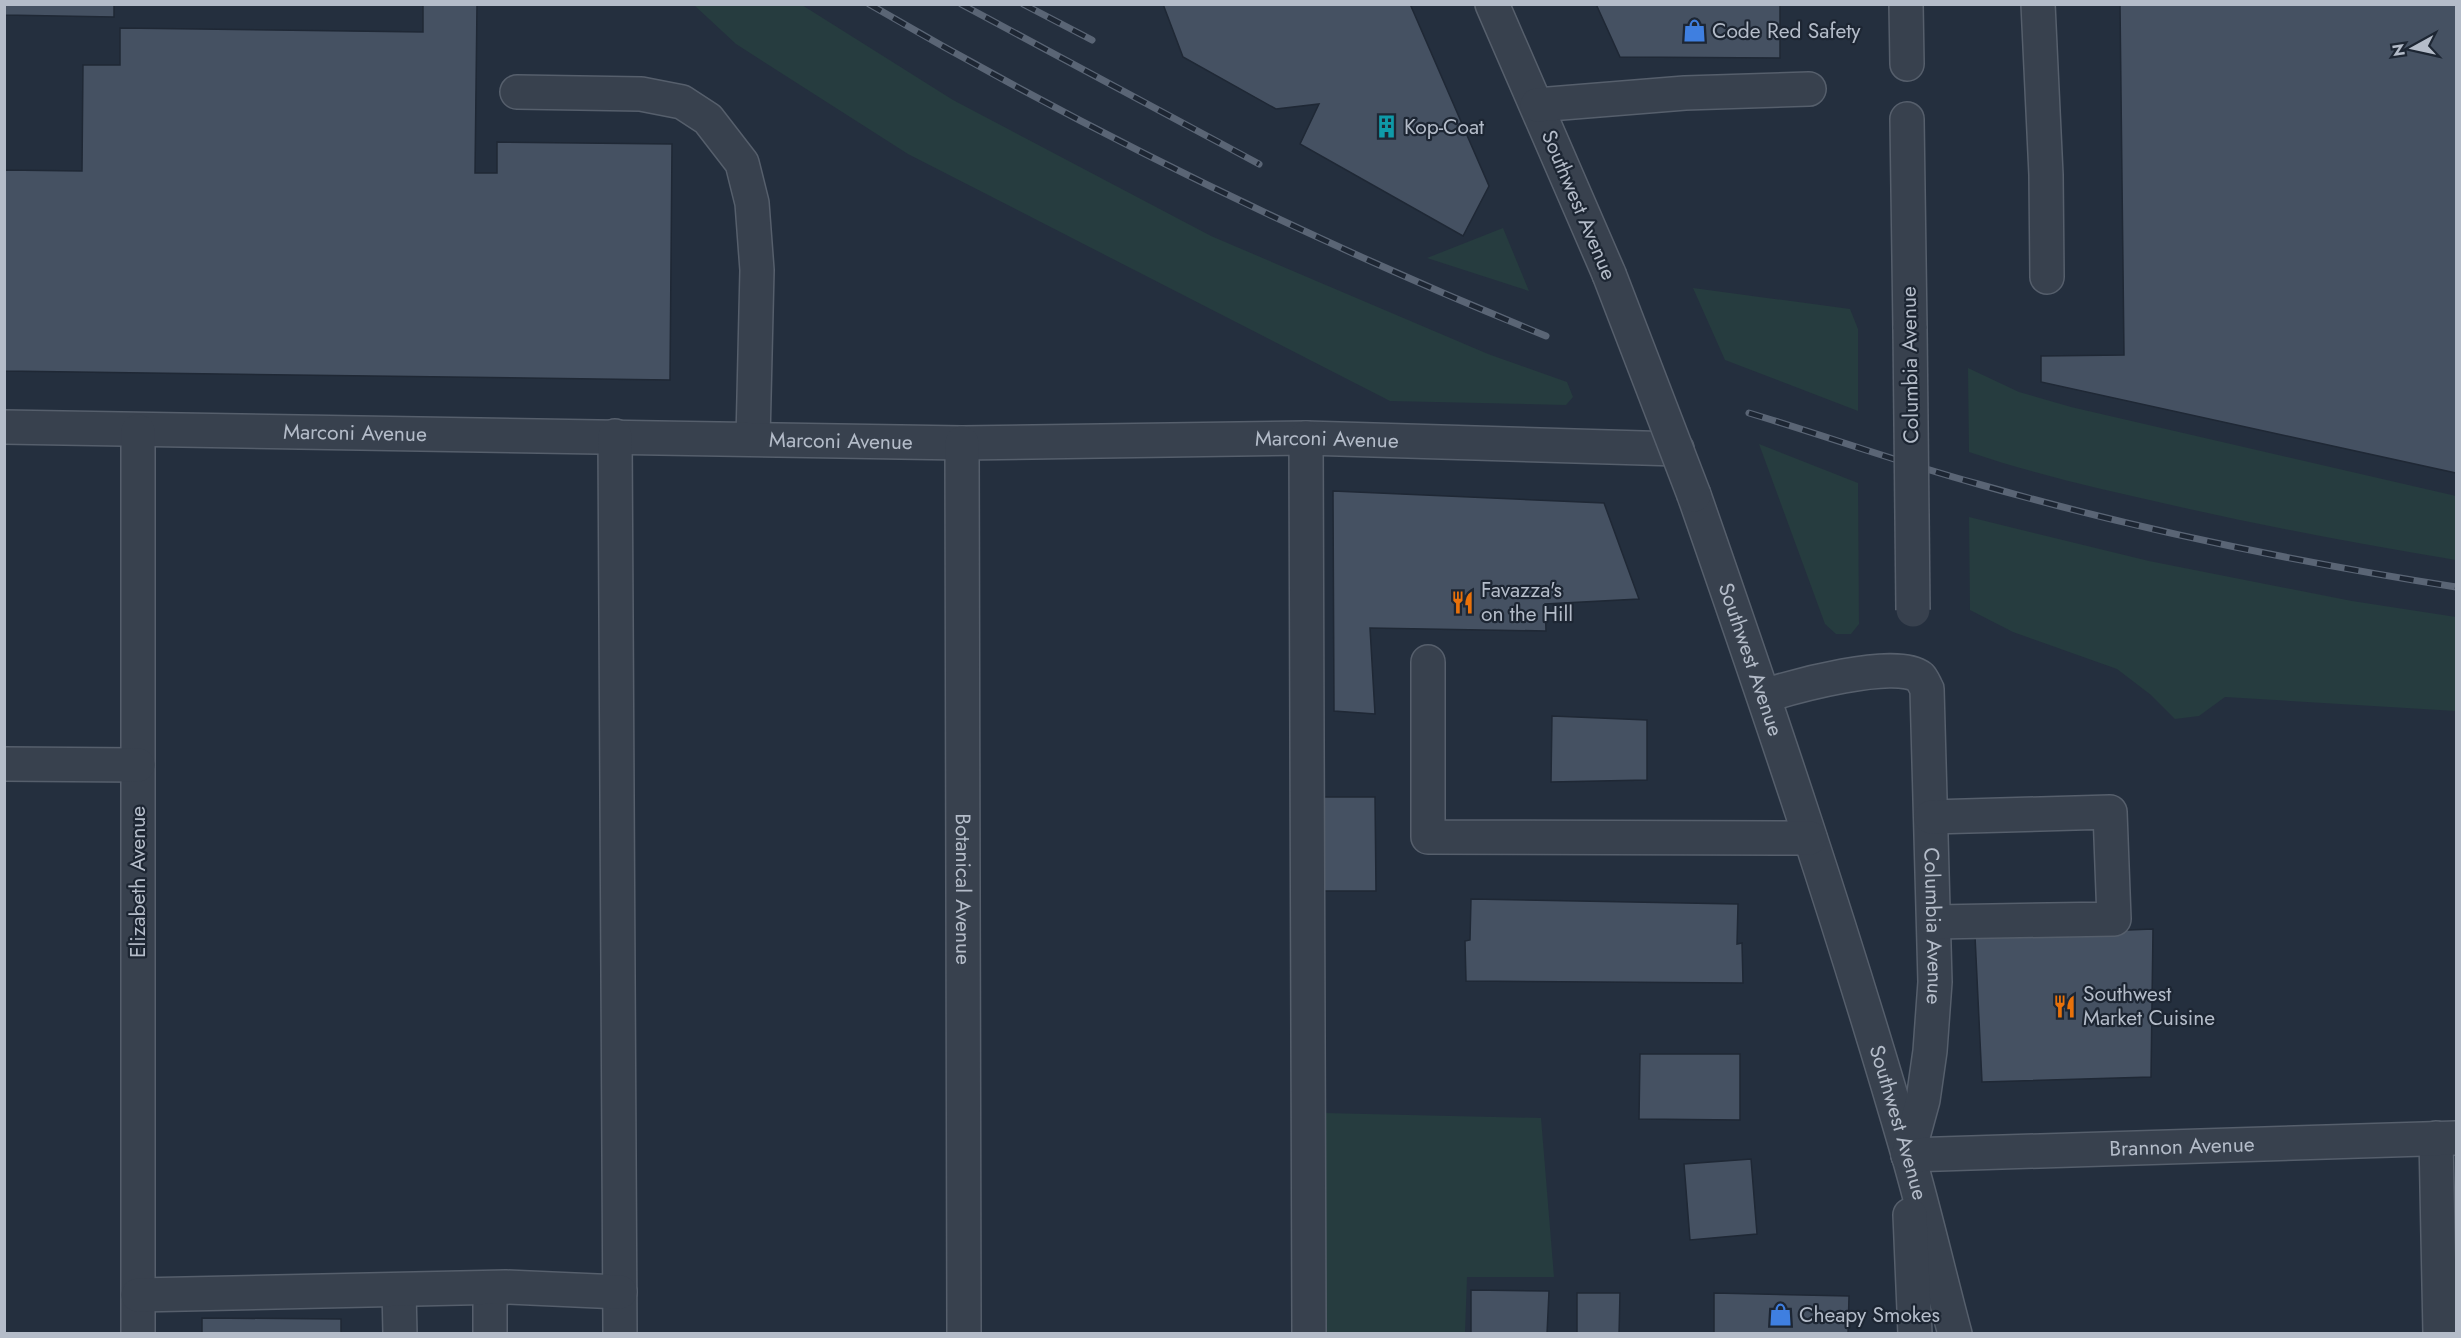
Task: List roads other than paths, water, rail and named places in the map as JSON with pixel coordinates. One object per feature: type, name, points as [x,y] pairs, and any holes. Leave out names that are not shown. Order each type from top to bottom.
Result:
[{"type":"street","name":"Southwest Avenue","points":[[1492,4],[1609,274],[1694,495],[1764,696],[1908,1155],[1955,1334]]},
{"type":"street","points":[[1906,4],[1906,64]]},
{"type":"street","points":[[2038,4],[2046,176],[2047,278]]},
{"type":"street","points":[[1537,105],[1685,93],[1809,89]]},
{"type":"street","points":[[516,92],[641,94],[682,102],[708,119],[742,163],[752,203],[757,270],[753,439]]},
{"type":"street","name":"Columbia Avenue","points":[[1907,119],[1913,610]]},
{"type":"street","name":"Marconi Avenue","points":[[4,427],[138,431],[962,442],[1306,438],[1677,449]]},
{"type":"street","name":"Elizabeth Avenue","points":[[138,431],[138,1334]]},
{"type":"street","points":[[615,436],[620,1334]]},
{"type":"street","points":[[1306,438],[1309,1334]]},
{"type":"street","name":"Botanical Avenue","points":[[962,442],[964,1334]]},
{"type":"street","points":[[1428,662],[1428,837],[1810,838]]},
{"type":"street","name":"Columbia Avenue","points":[[1764,696],[1802,683],[1856,674],[1906,671],[1920,677],[1927,689],[1935,922],[1930,1051],[1923,1100],[1908,1155],[1915,1334]]},
{"type":"street","points":[[4,764],[138,765]]},
{"type":"street","points":[[1931,817],[2110,812],[2114,919],[1935,922]]},
{"type":"street","points":[[2440,1334],[2446,1138]]},
{"type":"street","name":"Brannon Avenue","points":[[1908,1155],[2446,1138]]},
{"type":"street","points":[[138,1296],[490,1288],[620,1292]]},
{"type":"street","points":[[490,1288],[490,1334]]},
{"type":"street","points":[[399,1290],[400,1334]]},
{"type":"railway","points":[[869,4],[1034,96],[1202,182],[1372,262],[1546,336]]},
{"type":"railway","points":[[961,4],[1259,164]]},
{"type":"railway","points":[[1023,4],[1092,40]]},
{"type":"railway","points":[[1749,413],[1949,476],[2096,516],[2336,567],[2456,587]]},
{"type":"place","name":"Code Red Safety","points":[[1694,31]]},
{"type":"place","name":"Kop-Coat","points":[[1386,127]]},
{"type":"place","name":"Favazza's on the Hill","points":[[1463,602]]},
{"type":"place","name":"Southwest Market Cuisine","points":[[2065,1006]]},
{"type":"place","name":"Cheapy Smokes","points":[[1781,1315]]}]
